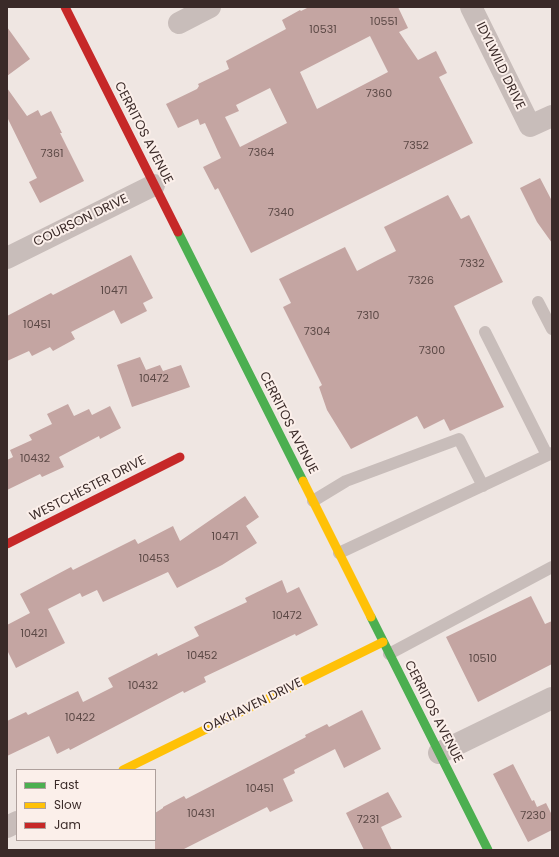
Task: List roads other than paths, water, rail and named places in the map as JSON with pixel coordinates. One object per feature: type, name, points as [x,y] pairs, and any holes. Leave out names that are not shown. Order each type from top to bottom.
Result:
[{"type":"main road","name":"CERRITOS AVENUE","points":[[65,7],[488,850]]},
{"type":"main road","name":"WESTCHESTER DRIVE","points":[[7,544],[180,457]]},
{"type":"main road","name":"OAKHAVEN DRIVE","points":[[125,769],[383,642]]},
{"type":"street","points":[[179,22],[210,7]]},
{"type":"street","name":"IDYLWILD DRIVE","points":[[471,7],[530,126],[552,116]]},
{"type":"street","name":"COURSON DRIVE","points":[[7,258],[154,185]]},
{"type":"street","points":[[439,753],[552,698]]},
{"type":"street","points":[[7,827],[16,822]]},
{"type":"lane","points":[[538,302],[552,329]]},
{"type":"lane","points":[[338,553],[549,454],[485,332]]},
{"type":"lane","points":[[313,501],[346,481],[459,438],[483,486]]},
{"type":"lane","points":[[389,654],[552,567]]}]
